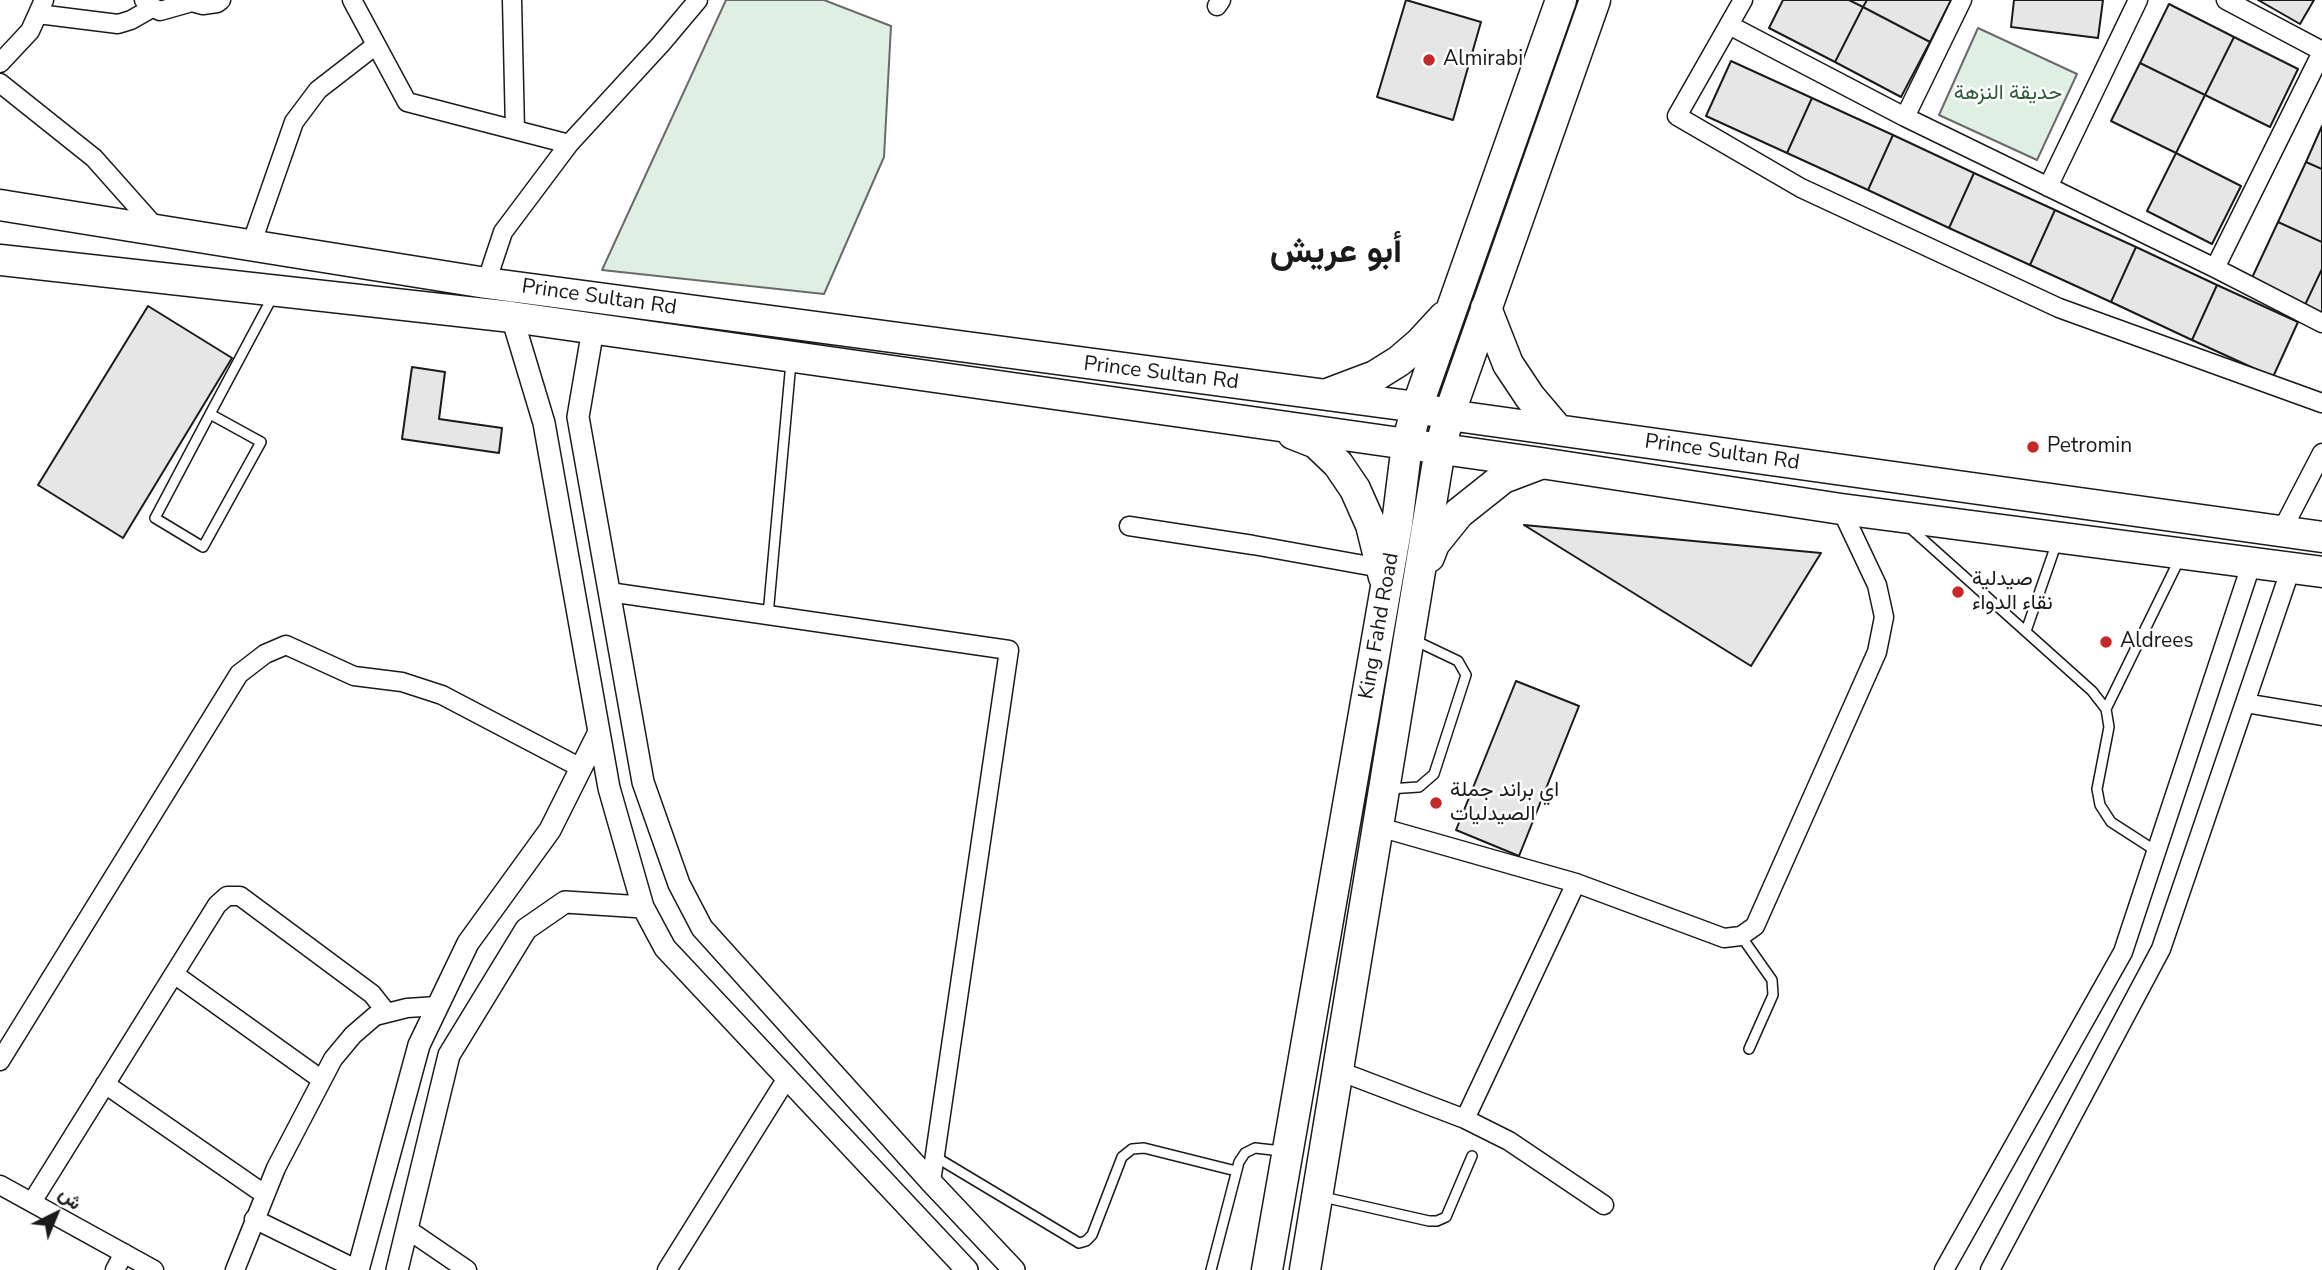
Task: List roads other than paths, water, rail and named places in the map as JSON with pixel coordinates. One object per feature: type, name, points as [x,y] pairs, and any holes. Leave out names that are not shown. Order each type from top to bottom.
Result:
[{"type":"highway","name":"King Fahd Road","points":[[1267,1270],[1384,576],[1397,524],[1407,444],[1417,407],[1561,0]]},
{"type":"highway","name":"King Fahd Road","points":[[1306,1270],[1440,449],[1449,415],[1595,0]]},
{"type":"highway","name":"Prince Sultan Rd","points":[[0,205],[486,283],[1417,407],[1449,415],[2322,537]]},
{"type":"highway","name":"Prince Sultan Rd","points":[[0,260],[512,317],[1541,463],[1841,509],[2322,572]]},
{"type":"highway","points":[[1325,395],[1375,376],[1399,361],[1420,343],[1451,309]]},
{"type":"highway","points":[[1486,309],[1508,363],[1530,397],[1559,430]]},
{"type":"highway","points":[[1270,425],[1316,443],[1338,464],[1355,489],[1371,525],[1384,576]]},
{"type":"highway","points":[[1418,587],[1434,544],[1459,513],[1503,478],[1541,463]]},
{"type":"street","points":[[0,62],[30,31],[41,7],[118,24],[131,20],[148,4],[160,11],[192,2],[203,5],[221,0]]},
{"type":"street","points":[[352,0],[407,102],[569,144]]},
{"type":"street","points":[[512,0],[515,130]]},
{"type":"street","points":[[486,283],[503,232],[569,144],[698,0]]},
{"type":"street","points":[[1743,0],[1677,116],[1801,188],[2059,308],[2322,403]]},
{"type":"street","points":[[1905,117],[1962,0]]},
{"type":"street","points":[[2049,187],[2138,0]]},
{"type":"street","points":[[2215,268],[2322,52],[2226,0]]},
{"type":"street","points":[[1729,25],[1905,117],[2322,323]]},
{"type":"street","points":[[251,245],[294,122],[318,90],[376,45]]},
{"type":"street","points":[[0,83],[94,158],[158,230]]},
{"type":"street","points":[[512,317],[544,423],[609,788],[643,907],[665,948],[967,1270]]},
{"type":"street","points":[[593,329],[578,417],[643,782],[679,884],[702,928],[930,1182],[1014,1270]]},
{"type":"street","points":[[2281,532],[2322,453]]},
{"type":"street","points":[[1379,827],[1576,883],[1724,938],[1741,936],[1755,926],[1877,652],[1884,617],[1877,585],[1841,509]]},
{"type":"street","points":[[560,515],[594,510]]},
{"type":"street","points":[[1129,526],[1253,545],[1384,576]]},
{"type":"street","points":[[1944,1270],[2123,953],[2252,562]]},
{"type":"street","points":[[1990,1270],[2161,949],[2291,568]]},
{"type":"street","points":[[609,592],[1009,650],[930,1182],[906,1206]]},
{"type":"street","points":[[0,1062],[239,674],[265,654],[286,645],[354,676],[402,682],[442,695],[581,768]]},
{"type":"street","points":[[2245,703],[2322,716]]},
{"type":"street","points":[[254,1219],[358,1270],[419,1045],[468,943],[551,830],[599,732]]},
{"type":"street","points":[[1465,1119],[1576,883]]},
{"type":"street","points":[[32,1202],[217,905],[227,896],[240,896],[372,994],[387,1013]]},
{"type":"street","points":[[397,1270],[449,1055],[526,929],[565,902],[643,907]]},
{"type":"street","points":[[174,974],[322,1080]]},
{"type":"street","points":[[235,1270],[264,1194],[333,1059],[353,1035],[376,1016],[407,1008],[438,1006]]},
{"type":"street","points":[[1339,1070],[1465,1119],[1509,1141],[1604,1205]]},
{"type":"street","points":[[667,1270],[787,1078]]},
{"type":"street","points":[[105,1084],[264,1194]]},
{"type":"street","points":[[0,1185],[154,1270]]},
{"type":"street","points":[[407,1229],[467,1270]]},
{"type":"street","points":[[115,1270],[124,1253]]},
{"type":"lane","points":[[210,414],[261,442],[203,547],[155,518],[275,290]]},
{"type":"lane","points":[[768,615],[791,357]]},
{"type":"lane","points":[[1897,516],[2092,691],[2106,709],[2109,727],[2097,789],[2100,805],[2111,822],[2156,851]]},
{"type":"lane","points":[[2026,631],[2059,537]]},
{"type":"lane","points":[[2106,709],[2182,553]]},
{"type":"lane","points":[[1386,789],[1419,787],[1434,774],[1466,675],[1458,661],[1410,638]]},
{"type":"lane","points":[[1741,936],[1772,980],[1773,995],[1749,1049]]},
{"type":"lane","points":[[934,1156],[1079,1243],[1092,1235],[1122,1157],[1132,1149],[1144,1148],[1236,1171]]},
{"type":"lane","points":[[1211,1270],[1239,1162],[1245,1153],[1255,1148],[1287,1152]]},
{"type":"lane","points":[[1318,1196],[1437,1221],[1446,1217],[1472,1156]]},
{"type":"place","name":"Almirabi","points":[[1429,60]]},
{"type":"place","name":"Petromin","points":[[2033,447]]},
{"type":"place","name":"صيدلية نقاء الدواء","points":[[1958,592]]},
{"type":"place","name":"Aldrees","points":[[2106,642]]},
{"type":"place","name":"اي براند جملة الصيدليات","points":[[1436,803]]},
{"type":"district","name":"أبو عريش","points":[[1336,254]]},
{"type":"park label","name":"حديقة النزهة","points":[[2008,94]]}]
